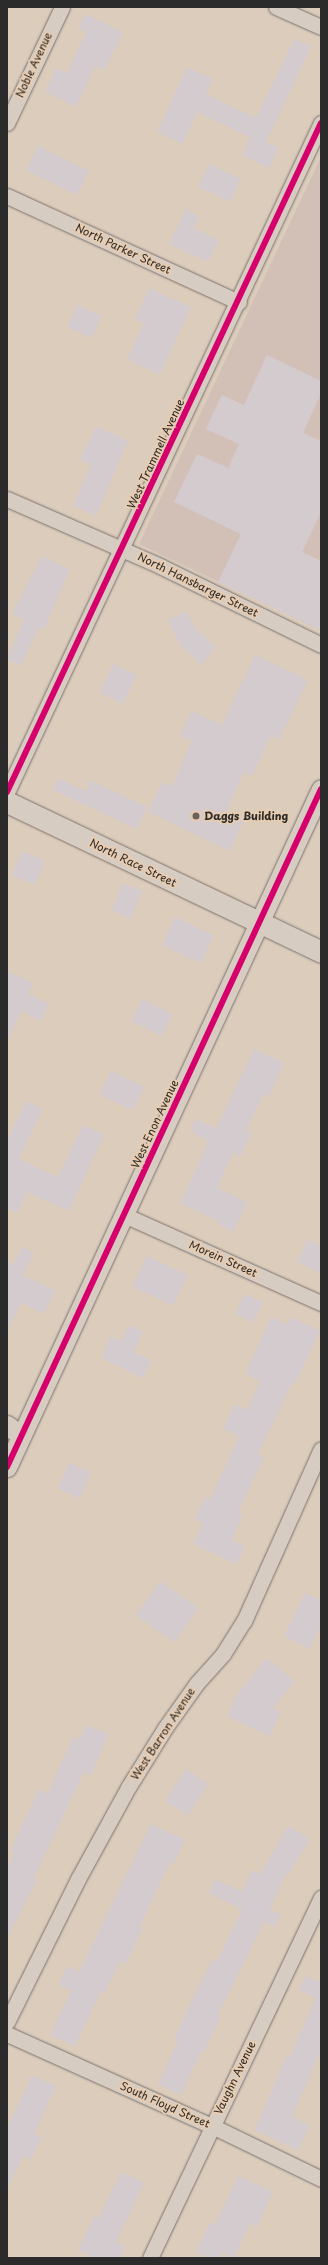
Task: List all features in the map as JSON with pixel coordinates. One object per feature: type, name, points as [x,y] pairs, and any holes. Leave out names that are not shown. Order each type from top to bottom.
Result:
[{"type":"main road","name":"North Race Street","points":[[7,802],[321,952]]},
{"type":"street","name":"Noble Avenue","points":[[7,122],[62,7]]},
{"type":"street","points":[[276,7],[321,28]]},
{"type":"street","name":"West Trammell Avenue","points":[[7,792],[239,302],[321,123]]},
{"type":"street","name":"North Parker Street","points":[[7,196],[239,302]]},
{"type":"street","name":"North Hansbarger Street","points":[[7,499],[122,549],[321,645]]},
{"type":"street","name":"West Enon Avenue","points":[[7,1467],[14,1431],[124,1215],[321,789]]},
{"type":"street","name":"Morein Street","points":[[124,1215],[321,1303]]},
{"type":"street","name":"West Barron Avenue","points":[[7,2022],[78,1879],[129,1786],[165,1728],[197,1683],[223,1654],[244,1621],[321,1449]]},
{"type":"street","name":"Vaughn Avenue","points":[[150,2258],[321,1898]]},
{"type":"street","name":"South Floyd Street","points":[[7,2034],[212,2126],[321,2179]]},
{"type":"shaded area","points":[[321,157],[321,630],[139,544]]},
{"type":"building","points":[[85,14],[123,32],[105,70],[95,66],[76,107],[45,92],[56,68],[67,73],[86,32],[78,29]]},
{"type":"building","points":[[294,39],[311,47],[266,142],[279,147],[269,168],[242,155],[250,137],[197,112],[183,144],[157,132],[187,67],[213,79],[206,94],[256,118]]},
{"type":"building","points":[[38,146],[89,171],[77,195],[26,170]]},
{"type":"building","points":[[209,164],[241,179],[230,201],[198,187]]},
{"type":"building","points":[[186,209],[199,216],[194,228],[219,240],[208,262],[169,244]]},
{"type":"building","points":[[149,288],[191,307],[160,375],[127,359],[144,323],[135,319]]},
{"type":"building","points":[[77,305],[102,316],[92,338],[67,327]]},
{"type":"building","points":[[267,355],[321,381],[321,393],[303,433],[321,441],[321,512],[302,552],[321,561],[321,630],[218,582],[241,534],[174,502],[197,454],[228,468],[239,444],[206,429],[222,395],[244,405]]},
{"type":"building","points":[[96,426],[128,441],[96,516],[73,505],[91,465],[80,459]]},
{"type":"building","points":[[42,556],[70,569],[44,630],[39,627],[21,666],[7,659],[24,620],[12,614]]},
{"type":"building","points":[[187,611],[196,629],[216,647],[201,665],[180,645],[168,620]]},
{"type":"building","points":[[255,655],[308,680],[279,740],[271,736],[252,776],[244,772],[226,812],[244,820],[230,851],[148,812],[162,782],[172,786],[192,741],[180,736],[192,711],[222,725]]},
{"type":"building","points":[[113,664],[137,675],[123,704],[99,693]]},
{"type":"building","points":[[58,778],[86,791],[90,780],[147,807],[137,829],[53,790]]},
{"type":"building","points":[[22,851],[45,861],[35,885],[12,875]]},
{"type":"building","points":[[123,883],[142,891],[131,919],[111,911]]},
{"type":"building","points":[[175,917],[214,935],[201,963],[162,945]]},
{"type":"building","points":[[7,971],[33,983],[28,994],[49,1004],[41,1021],[22,1011],[7,1041]]},
{"type":"building","points":[[142,999],[173,1014],[162,1036],[131,1021]]},
{"type":"building","points":[[254,1049],[284,1063],[269,1096],[264,1094],[246,1130],[252,1133],[240,1157],[233,1153],[217,1188],[247,1202],[233,1232],[216,1223],[217,1220],[180,1203],[209,1141],[190,1131],[196,1119],[216,1129]]},
{"type":"building","points":[[111,1071],[144,1087],[133,1111],[100,1094]]},
{"type":"building","points":[[26,1101],[43,1109],[19,1159],[58,1177],[83,1125],[104,1135],[69,1211],[27,1192],[17,1213],[7,1208],[7,1142]]},
{"type":"building","points":[[308,1240],[321,1246],[321,1273],[297,1262]]},
{"type":"building","points":[[22,1247],[34,1253],[23,1275],[55,1291],[44,1314],[21,1303],[7,1332],[7,1261],[13,1264]]},
{"type":"building","points":[[147,1256],[188,1275],[173,1306],[133,1287]]},
{"type":"building","points":[[245,1294],[263,1303],[253,1323],[235,1314]]},
{"type":"building","points":[[271,1317],[287,1324],[290,1317],[320,1331],[295,1384],[292,1383],[258,1454],[264,1457],[238,1513],[243,1515],[232,1540],[245,1546],[237,1564],[193,1544],[203,1523],[194,1519],[205,1497],[210,1500],[239,1436],[223,1429],[235,1404],[247,1410],[260,1381],[245,1374]]},
{"type":"building","points":[[129,1325],[143,1332],[134,1352],[151,1360],[143,1378],[101,1358],[111,1336],[121,1341]]},
{"type":"building","points":[[69,1463],[91,1473],[80,1498],[58,1489]]},
{"type":"building","points":[[160,1581],[199,1608],[174,1642],[136,1615]]},
{"type":"building","points":[[305,1593],[321,1600],[321,1625],[310,1649],[284,1636]]},
{"type":"building","points":[[266,1658],[295,1681],[273,1708],[281,1712],[270,1736],[227,1716],[236,1696]]},
{"type":"building","points":[[86,1725],[108,1734],[91,1775],[84,1772],[34,1878],[37,1880],[7,1938],[7,1868],[14,1853],[10,1851],[39,1789],[48,1793],[73,1737],[80,1740]]},
{"type":"building","points":[[186,1769],[209,1784],[188,1816],[165,1801]]},
{"type":"building","points":[[151,1824],[185,1840],[174,1864],[170,1862],[140,1927],[143,1928],[126,1964],[120,1961],[105,1993],[101,1991],[75,2046],[50,2035],[71,1991],[58,1985],[67,1966],[79,1972]]},
{"type":"building","points":[[288,1826],[310,1839],[288,1875],[286,1874],[270,1909],[281,1915],[275,1927],[264,1922],[218,2015],[221,2016],[204,2053],[201,2052],[181,2095],[158,2084],[178,2041],[174,2039],[191,2002],[212,1960],[217,1962],[242,1909],[209,1893],[215,1879],[242,1892],[252,1870],[260,1874]]},
{"type":"building","points":[[306,1976],[321,1983],[321,2050],[292,2117],[310,2125],[298,2150],[255,2130],[286,2057],[289,2058],[316,1998],[299,1990]]},
{"type":"building","points":[[32,2075],[56,2086],[34,2134],[42,2137],[31,2160],[23,2156],[7,2190],[7,2129]]},
{"type":"building","points":[[121,2172],[144,2183],[116,2242],[126,2246],[120,2258],[95,2258],[78,2250],[94,2216],[99,2218]]},
{"type":"building","points":[[238,2176],[273,2192],[257,2227],[250,2223],[234,2258],[222,2252],[219,2258],[209,2258],[196,2252],[210,2222],[215,2225]]},
{"type":"cycle path","points":[[7,792],[321,123]]},
{"type":"cycle path","points":[[7,1467],[321,789]]},
{"type":"place","name":"Daggs Building","points":[[196,816]]}]
